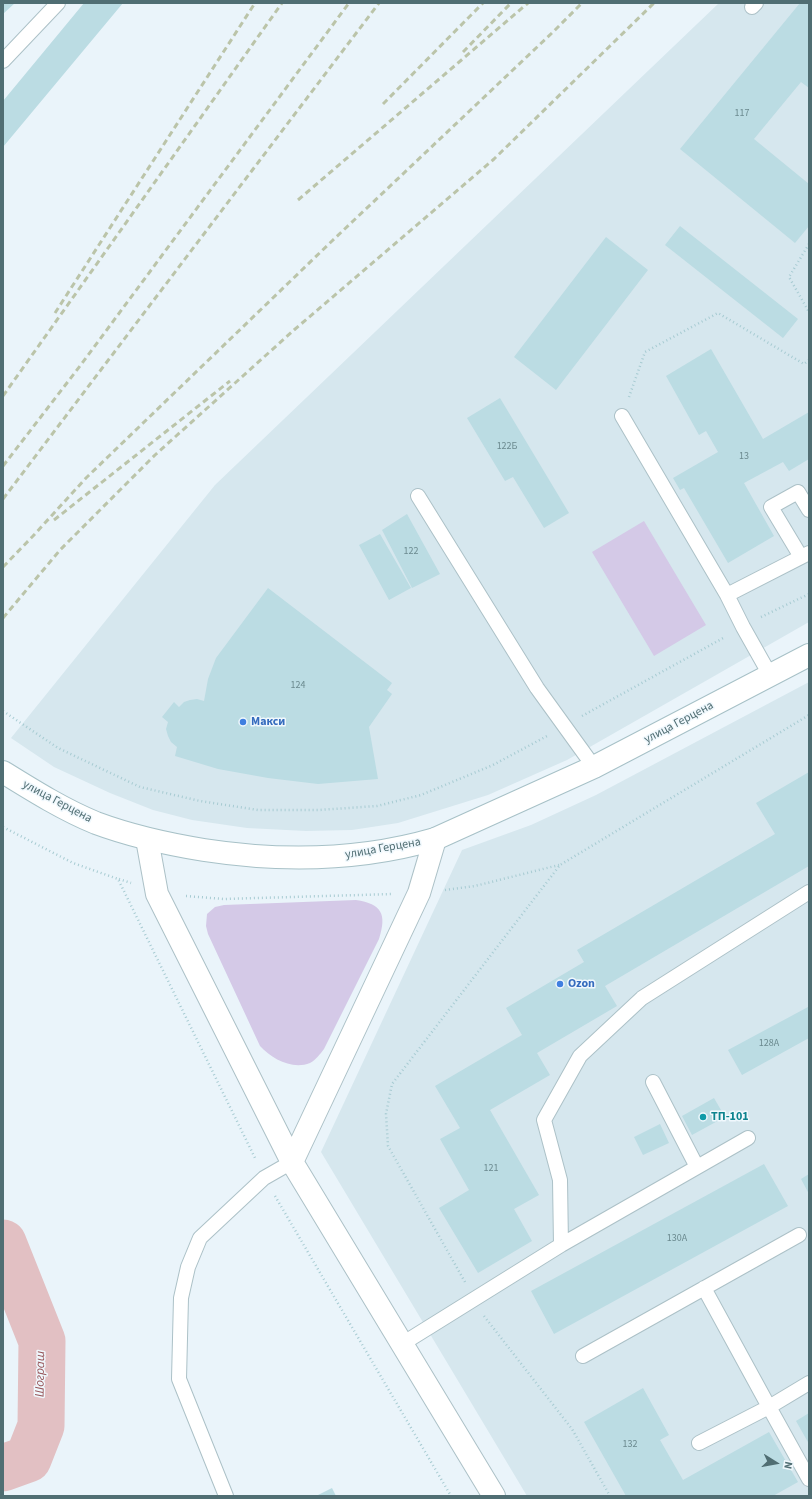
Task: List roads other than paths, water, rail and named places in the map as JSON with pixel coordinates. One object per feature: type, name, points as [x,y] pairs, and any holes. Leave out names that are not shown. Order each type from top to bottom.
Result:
[{"type":"street","name":"улица Герцена","points":[[3,772],[35,792],[96,822],[147,839],[238,855],[303,859],[351,856],[407,847],[435,839],[594,767],[770,675],[809,657]]},
{"type":"street","points":[[147,839],[157,894],[292,1162],[494,1496]]},
{"type":"street","points":[[292,1162],[419,893],[435,839]]},
{"type":"lane","points":[[3,61],[58,3]]},
{"type":"lane","points":[[622,416],[727,595],[770,675]]},
{"type":"lane","points":[[727,595],[805,555],[771,507],[798,492],[809,510]]},
{"type":"lane","points":[[418,496],[537,688],[594,767]]},
{"type":"lane","points":[[561,1246],[560,1180],[544,1120],[580,1056],[642,998],[809,892]]},
{"type":"lane","points":[[653,1082],[697,1167]]},
{"type":"lane","points":[[402,1344],[561,1246],[748,1138]]},
{"type":"lane","points":[[226,1496],[178,1379],[181,1298],[188,1267],[200,1238],[264,1178],[292,1162]]},
{"type":"lane","points":[[583,1356],[799,1235]]},
{"type":"lane","points":[[704,1288],[809,1479]]},
{"type":"lane","points":[[699,1443],[769,1407],[809,1383]]},
{"type":"waterway","name":"Шограш","points":[[3,1243],[42,1341],[41,1426],[28,1459],[3,1468]]},
{"type":"railway","points":[[55,313],[255,3]]},
{"type":"railway","points":[[3,396],[282,3]]},
{"type":"railway","points":[[3,466],[80,366],[349,3]]},
{"type":"railway","points":[[3,499],[379,3]]},
{"type":"railway","points":[[383,104],[483,3]]},
{"type":"railway","points":[[463,52],[511,3]]},
{"type":"railway","points":[[298,200],[528,3]]},
{"type":"railway","points":[[3,567],[86,478],[582,3]]},
{"type":"railway","points":[[3,618],[60,550],[155,455],[294,330],[494,159],[654,3]]},
{"type":"railway","points":[[54,520],[230,381]]},
{"type":"place","name":"Макси","points":[[243,722]]},
{"type":"place","name":"Ozon","points":[[560,984]]},
{"type":"place","name":"ТП-101","points":[[703,1117]]}]
